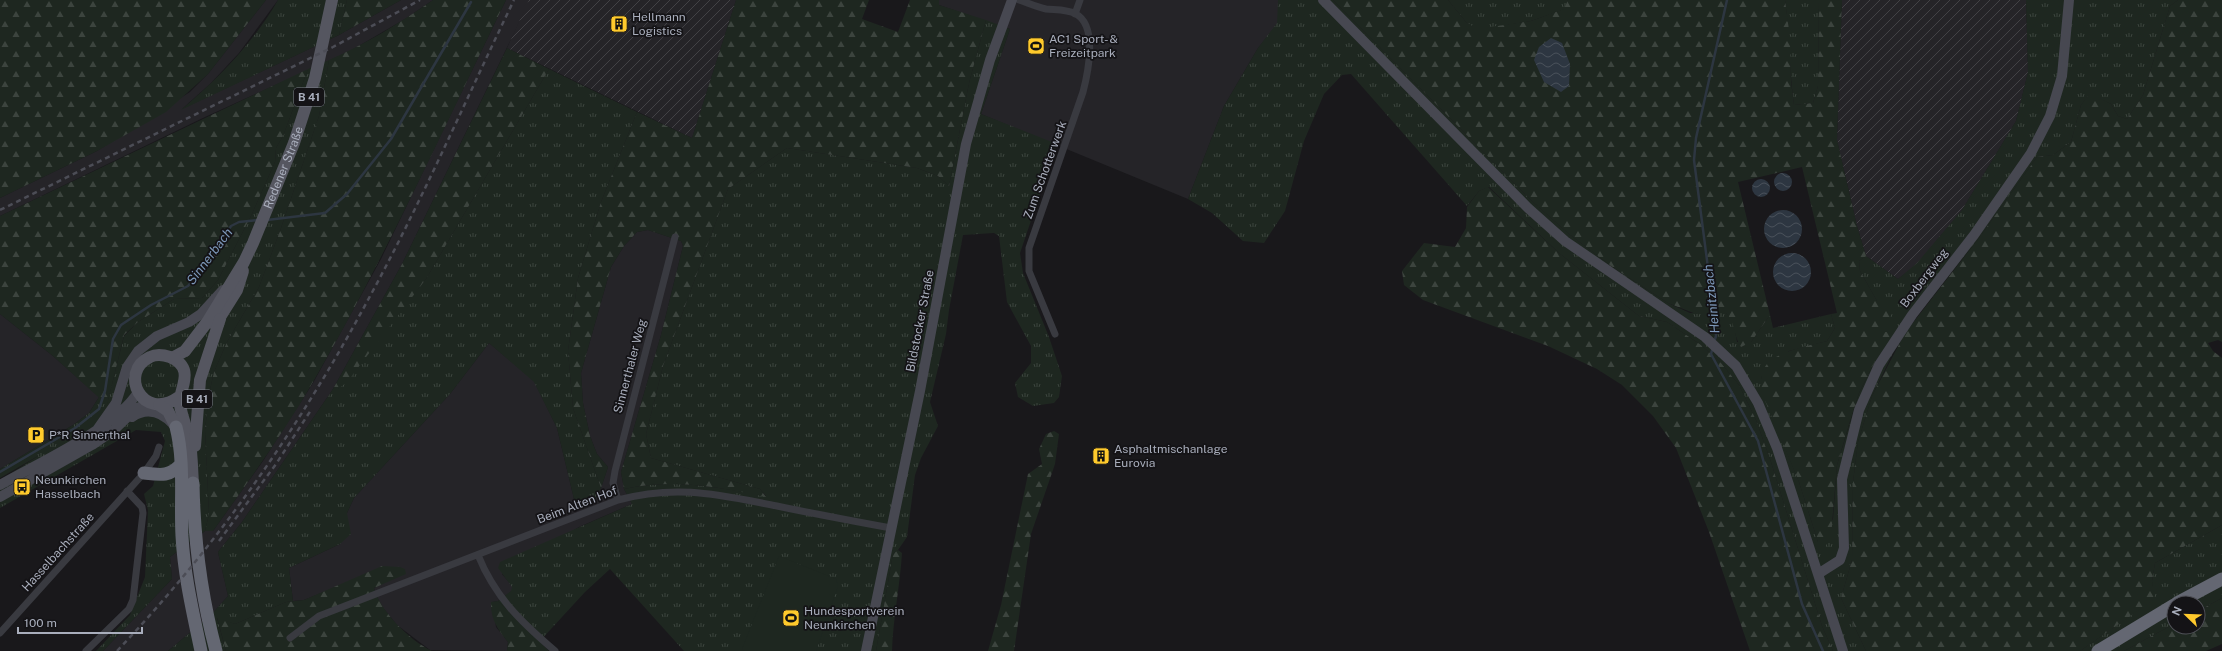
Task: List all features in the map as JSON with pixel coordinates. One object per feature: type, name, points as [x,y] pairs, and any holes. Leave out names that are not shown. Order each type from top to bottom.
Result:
[{"type":"highway","name":"B 41","points":[[176,427],[181,464],[180,488],[184,562],[201,651]]},
{"type":"highway","points":[[165,475],[176,470],[181,464]]},
{"type":"highway","points":[[144,473],[165,475],[175,481],[180,488]]},
{"type":"highway","name":"B 41","points":[[194,483],[197,564],[204,603],[216,651]]},
{"type":"highway","points":[[2191,595],[2222,578]]},
{"type":"highway","points":[[2098,651],[2166,610]]},
{"type":"main road","name":"Redener Straße","points":[[172,358],[185,351],[195,339],[244,262],[253,243],[294,143],[315,78],[332,0]]},
{"type":"main road","name":"Redener Straße","points":[[183,370],[190,356],[220,319],[237,290],[244,262]]},
{"type":"main road","name":"B 41","points":[[194,483],[200,380],[220,319]]},
{"type":"main road","points":[[138,392],[135,377],[142,362],[156,355],[172,358],[183,370]]},
{"type":"main road","name":"B 41","points":[[154,404],[170,403],[179,397],[185,384],[183,370]]},
{"type":"main road","name":"B 41","points":[[138,392],[154,404],[168,411],[176,427]]},
{"type":"main road","name":"B 41","points":[[179,397],[190,443],[194,483]]},
{"type":"street","name":"Bildstocker Straße","points":[[866,651],[920,391],[966,144],[986,74],[1012,0]]},
{"type":"street","points":[[1020,0],[1045,8],[1075,14],[1080,0]]},
{"type":"street","points":[[1324,0],[1528,208],[1565,241],[1705,337],[1736,366],[1758,403],[1777,448],[1843,651]]},
{"type":"street","name":"Boxbergweg","points":[[1818,574],[1840,560],[1844,548],[1842,479],[1845,463],[1859,410],[1879,365],[1912,315],[1974,235],[2031,153],[2050,116],[2062,76],[2069,0]]},
{"type":"street","name":"Zum Schotterwerk","points":[[1055,334],[1030,271],[1028,260],[1029,248],[1077,113],[1089,66],[1087,30],[1083,19],[1075,14]]},
{"type":"street","name":"Sinnerthaler Weg","points":[[618,500],[613,483],[615,471],[675,237]]},
{"type":"street","points":[[97,430],[116,403],[127,367],[138,351],[157,336],[189,322],[201,314],[233,278]]},
{"type":"street","points":[[0,485],[97,430],[128,407],[138,392]]},
{"type":"street","points":[[114,430],[137,408],[154,404]]},
{"type":"street","points":[[0,497],[64,462],[136,414],[147,412],[162,415],[176,427]]},
{"type":"street","name":"Hasselbachstraße","points":[[0,633],[144,473],[152,463],[159,447]]},
{"type":"street","points":[[86,651],[129,608],[136,591],[143,513],[142,507],[127,491]]},
{"type":"street","name":"Beim Alten Hof","points":[[290,638],[319,616],[618,500],[640,494],[679,491],[710,494],[891,528]]},
{"type":"street","points":[[478,555],[491,584],[504,603],[555,651]]},
{"type":"shaded area","points":[[266,0],[278,0],[239,53],[211,83],[182,109],[339,35],[401,0],[433,0],[405,19],[350,51],[205,117],[0,216],[0,198],[97,151],[190,92],[208,74]]},
{"type":"shaded area","points":[[506,0],[530,0],[402,264],[333,389],[242,522],[218,552],[228,596],[211,615],[168,651],[103,651],[172,579],[170,557],[205,531],[213,531],[263,461],[313,383],[381,259]]},
{"type":"shaded area","points":[[529,0],[736,0],[692,138],[507,48]]},
{"type":"shaded area","points":[[939,0],[1278,0],[1278,23],[1258,48],[1224,106],[1188,199],[981,114],[1010,29],[939,5]]},
{"type":"shaded area","points":[[1842,0],[2026,0],[2028,72],[2016,121],[1962,210],[1917,264],[1898,279],[1866,256],[1857,226],[1837,140]]},
{"type":"shaded area","points":[[648,230],[681,241],[683,246],[661,335],[621,472],[624,489],[632,504],[579,527],[502,574],[513,587],[512,591],[498,601],[492,602],[496,627],[508,642],[507,651],[430,650],[397,625],[380,604],[374,588],[386,581],[343,584],[304,600],[293,601],[289,568],[340,544],[347,513],[354,498],[450,394],[489,343],[534,381],[557,428],[574,499],[601,488],[608,467],[597,454],[590,436],[583,403],[581,373],[611,267],[624,246],[637,232]]},
{"type":"shaded area","points":[[0,314],[53,356],[99,397],[89,413],[73,425],[0,469]]},
{"type":"green space","points":[[0,0],[266,0],[208,74],[166,112],[97,151],[0,198]]},
{"type":"green space","points":[[278,0],[347,0],[339,35],[181,110],[222,73],[247,45]]},
{"type":"green space","points":[[347,0],[401,0],[339,35]]},
{"type":"green space","points":[[433,0],[506,0],[437,144],[365,288],[313,382],[277,439],[213,531],[205,531],[209,514],[205,430],[209,394],[214,372],[227,342],[259,287],[280,231],[319,116],[329,60],[382,33]]},
{"type":"green space","points":[[736,0],[869,0],[862,19],[898,32],[910,0],[939,0],[939,5],[986,20],[969,83],[949,186],[938,176],[917,168],[787,148],[728,189],[663,366],[646,434],[651,458],[760,489],[766,497],[713,487],[678,484],[660,484],[624,489],[621,472],[661,335],[683,246],[681,241],[648,230],[637,232],[624,246],[611,267],[581,373],[583,403],[590,436],[597,454],[608,467],[601,488],[573,408],[568,351],[578,278],[601,202],[637,112],[692,138]]},
{"type":"green space","points":[[1278,0],[1333,0],[1531,200],[1569,234],[1614,268],[1668,303],[1690,313],[1726,313],[1733,320],[1737,342],[1751,342],[1770,315],[1773,328],[1831,314],[1835,328],[1827,341],[1789,351],[1761,377],[1762,391],[1799,482],[1818,542],[1833,519],[1837,465],[1859,393],[1874,363],[1897,332],[1884,332],[1877,301],[1860,271],[1859,261],[1866,256],[1898,279],[1917,263],[1962,210],[2016,121],[2028,72],[2026,0],[2178,0],[2170,6],[2143,95],[2127,119],[2118,116],[2111,104],[2090,94],[2081,105],[2071,142],[2053,155],[2037,157],[1979,238],[1916,317],[1892,355],[1872,396],[1858,442],[1853,482],[1852,560],[1841,598],[1866,651],[1833,651],[1822,626],[1771,462],[1756,420],[1739,385],[1721,363],[1701,345],[1667,322],[1639,316],[1559,253],[1489,187],[1479,191],[1467,206],[1351,74],[1342,75],[1324,94],[1304,141],[1285,211],[1264,243],[1243,241],[1212,213],[1188,199],[1224,106],[1258,48],[1277,23]]},
{"type":"green space","points":[[1333,0],[1448,0],[1466,22],[1477,29],[1531,21],[1564,9],[1568,0],[1785,0],[1790,38],[1791,82],[1794,105],[1813,103],[1818,86],[1819,0],[1842,0],[1837,140],[1857,226],[1866,256],[1859,261],[1860,271],[1877,301],[1894,308],[1884,332],[1897,332],[1874,363],[1859,393],[1837,465],[1831,536],[1826,545],[1823,546],[1818,542],[1799,482],[1761,391],[1762,373],[1769,362],[1784,353],[1827,341],[1835,328],[1831,314],[1837,313],[1802,167],[1738,182],[1770,315],[1751,342],[1741,347],[1738,343],[1731,321],[1726,313],[1696,314],[1668,303],[1614,268],[1569,234],[1531,200]]},
{"type":"green space","points":[[1448,0],[1568,0],[1565,9],[1531,21],[1477,30],[1466,22]]},
{"type":"green space","points":[[1785,0],[1819,0],[1818,86],[1813,103],[1794,105]]},
{"type":"green space","points":[[2178,0],[2222,0],[2222,342],[2218,340],[2208,343],[2213,351],[2222,358],[2222,525],[2155,563],[2152,581],[2155,599],[2080,651],[1866,651],[1841,598],[1852,560],[1853,482],[1858,442],[1872,396],[1905,333],[1979,238],[2037,157],[2053,155],[2071,142],[2081,105],[2090,93],[2111,104],[2118,116],[2127,119],[2143,95],[2170,6]]},
{"type":"green space","points":[[986,20],[1010,29],[981,114],[1057,144],[1020,253],[1023,273],[1049,337],[1062,376],[1059,397],[1054,403],[1033,406],[1018,397],[1015,383],[1031,363],[1031,346],[1007,302],[999,236],[994,233],[963,235],[946,334],[930,402],[938,426],[921,458],[915,475],[907,537],[898,550],[893,554],[876,651],[684,651],[610,569],[585,592],[539,642],[498,601],[511,591],[512,587],[498,568],[500,562],[632,504],[624,489],[660,484],[677,484],[713,487],[766,496],[760,489],[651,458],[646,434],[663,366],[728,189],[787,148],[917,168],[938,176],[949,186],[969,83]]},
{"type":"green space","points":[[507,48],[549,69],[426,279],[347,382],[338,389],[333,389],[402,264]]},
{"type":"green space","points":[[329,60],[319,116],[280,231],[259,287],[227,342],[214,372],[209,394],[205,430],[209,514],[205,531],[170,557],[172,579],[103,651],[96,651],[130,615],[145,577],[148,510],[144,494],[153,486],[165,441],[161,432],[136,430],[0,508],[0,480],[43,453],[0,478],[0,469],[73,425],[89,413],[99,397],[107,404],[124,336],[138,322],[174,299],[202,298],[218,280],[251,216],[275,162],[276,148],[283,136],[308,69]]},
{"type":"green space","points":[[308,69],[283,136],[276,148],[275,162],[251,216],[218,280],[202,298],[174,299],[138,322],[124,335],[107,405],[53,356],[0,314],[0,216]]},
{"type":"green space","points":[[549,69],[637,112],[601,202],[578,278],[568,351],[573,408],[601,488],[595,500],[578,504],[574,499],[557,428],[534,382],[489,343],[450,394],[354,498],[347,513],[351,534],[340,544],[289,568],[293,601],[286,602],[235,624],[217,618],[226,651],[168,651],[211,615],[228,596],[218,552],[242,522],[333,389],[338,389],[426,279]]},
{"type":"green space","points":[[1488,187],[1559,253],[1639,316],[1667,322],[1701,345],[1721,363],[1739,385],[1756,420],[1771,462],[1822,626],[1833,651],[1750,651],[1709,532],[1676,448],[1653,416],[1622,385],[1597,369],[1548,346],[1423,300],[1404,285],[1402,271],[1424,243],[1455,247],[1466,228],[1467,207],[1479,191]]},
{"type":"green space","points":[[1054,431],[1059,434],[1055,464],[1031,534],[1014,651],[988,651],[1001,605],[1028,474],[1042,464],[1039,449],[1046,434]]},
{"type":"green space","points":[[2222,525],[2222,598],[2206,607],[2206,595],[2166,595],[2166,628],[2124,651],[2080,651],[2154,599],[2152,581],[2155,563]]},
{"type":"green space","points":[[898,550],[902,553],[892,651],[876,651],[893,554]]},
{"type":"green space","name":"Hundesportverein Neunkirchen","points":[[779,556],[836,579],[838,586],[816,651],[744,651],[742,649]]},
{"type":"green space","points":[[382,566],[400,567],[405,569],[406,574],[374,588],[383,606],[389,616],[405,633],[432,651],[226,651],[217,617],[235,624],[286,602],[304,600]]},
{"type":"green space","points":[[2222,598],[2222,644],[2206,651],[2124,651],[2166,628],[2166,635],[2206,635],[2206,607]]},
{"type":"green space","points":[[498,601],[549,651],[507,651],[508,642],[498,629],[492,614],[491,602]]},
{"type":"water","points":[[1551,38],[1562,43],[1570,64],[1569,86],[1561,92],[1544,82],[1534,60],[1539,47]]},
{"type":"water","points":[[1783,173],[1789,176],[1792,182],[1789,188],[1783,191],[1777,188],[1774,182],[1777,176]]},
{"type":"water","points":[[1761,179],[1767,182],[1770,188],[1767,194],[1761,197],[1755,194],[1752,188],[1755,182]]},
{"type":"water","points":[[1783,210],[1793,213],[1799,219],[1802,229],[1799,239],[1793,245],[1783,248],[1773,245],[1767,239],[1764,229],[1767,219],[1773,213]]},
{"type":"water","points":[[1792,253],[1802,256],[1808,262],[1811,272],[1808,282],[1802,288],[1792,291],[1782,288],[1776,282],[1773,272],[1776,262],[1782,256]]},
{"type":"waterway","name":"Heinitzbach","points":[[1714,342],[1716,336],[1715,322],[1694,160],[1696,138],[1727,0]]},
{"type":"waterway","name":"Sinnerbach","points":[[267,220],[325,213],[347,194],[391,139],[471,2]]},
{"type":"waterway","name":"Sinnerbach","points":[[0,472],[75,428],[99,409],[105,391],[113,339],[121,325],[151,305],[188,286],[209,261],[231,226],[239,222],[258,220]]},
{"type":"waterway","name":"Heinitzbach","points":[[1713,347],[1711,354],[1758,441],[1802,604],[1823,651]]},
{"type":"railway","points":[[0,210],[333,47],[420,0]]},
{"type":"railway","points":[[117,651],[154,611],[223,527],[286,438],[315,392],[369,298],[407,224],[514,0]]},
{"type":"railway","points":[[219,541],[276,464],[311,410]]},
{"type":"place","name":"Hellmann Logistics","points":[[619,24]]},
{"type":"place","name":"AC1 Sport- & Freizeitpark","points":[[1036,46]]},
{"type":"place","name":"P*R Sinnerthal","points":[[36,435]]},
{"type":"place","name":"Asphaltmischanlage Eurovia","points":[[1101,456]]},
{"type":"place","name":"Neunkirchen Hasselbach","points":[[22,487]]},
{"type":"place","name":"Hundesportverein Neunkirchen","points":[[791,618]]}]
